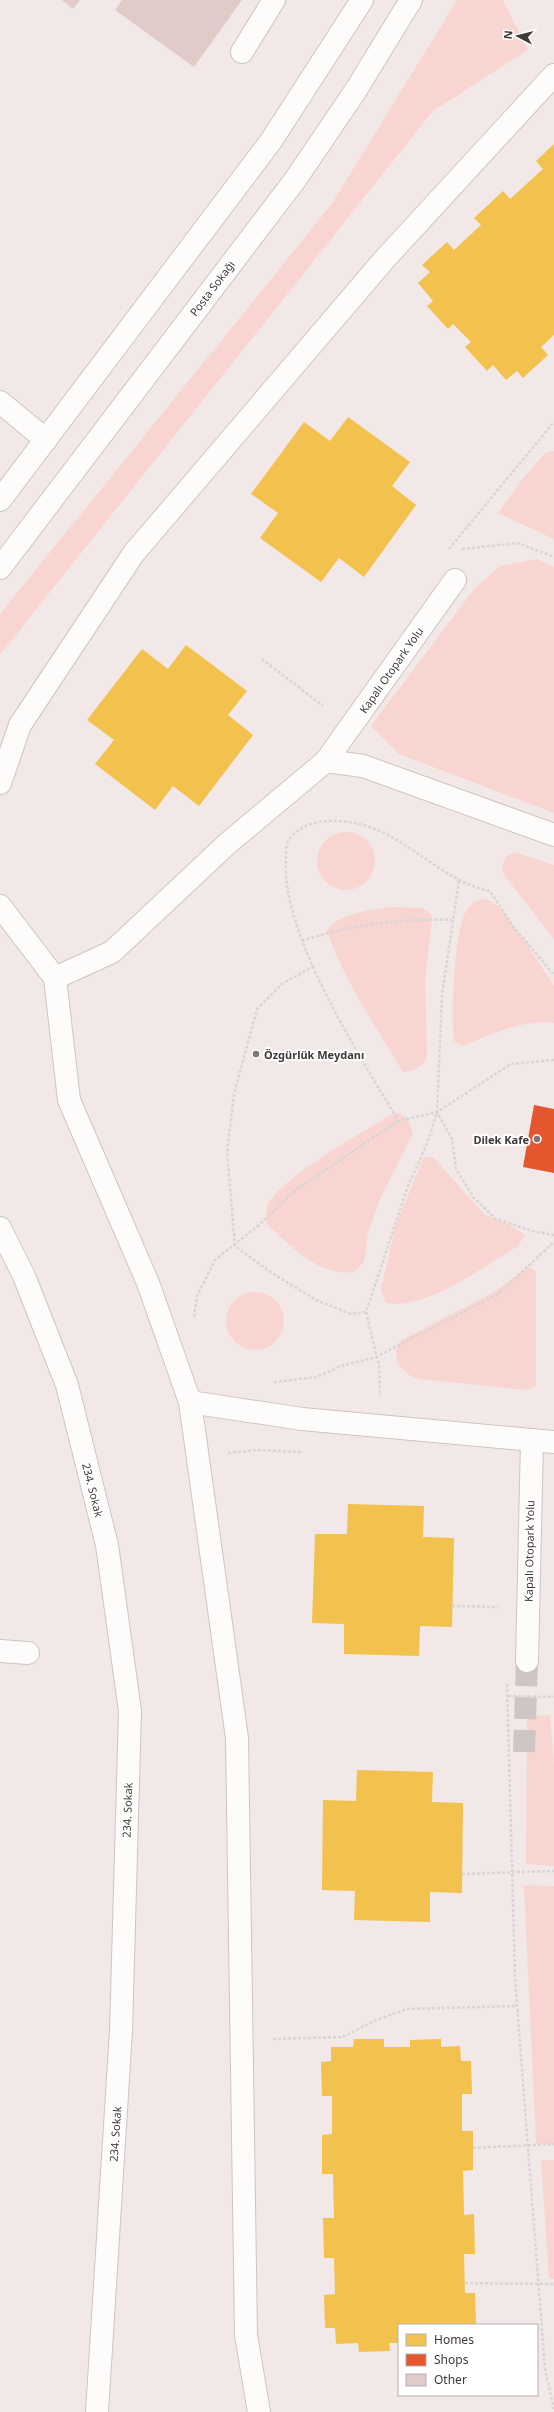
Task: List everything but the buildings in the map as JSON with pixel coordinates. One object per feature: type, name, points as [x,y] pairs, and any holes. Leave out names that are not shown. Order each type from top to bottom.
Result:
[{"type":"street","points":[[242,52],[274,0]]},
{"type":"street","points":[[0,500],[270,141],[362,0]]},
{"type":"street","name":"Posta Sokağı","points":[[0,568],[295,180],[356,90],[411,0]]},
{"type":"street","points":[[0,782],[20,725],[134,553],[384,261],[554,75]]},
{"type":"street","points":[[0,402],[46,440]]},
{"type":"street","name":"Kapalı Otopark Yolu","points":[[55,978],[112,952],[227,844],[326,761],[455,580]]},
{"type":"street","points":[[326,761],[363,766],[554,835]]},
{"type":"street","points":[[0,906],[55,978],[69,1100],[148,1283],[190,1402],[237,1738],[246,2335],[259,2412]]},
{"type":"street","name":"234. Sokak","points":[[0,1228],[24,1276],[67,1385],[107,1545],[130,1711],[121,2030],[97,2412]]},
{"type":"street","points":[[190,1402],[302,1419],[554,1442]]},
{"type":"street","name":"Kapalı Otopark Yolu","points":[[527,1661],[532,1440]]},
{"type":"street","points":[[0,1650],[28,1653]]},
{"type":"path","points":[[554,422],[449,549],[518,544],[554,557]]},
{"type":"path","points":[[262,659],[323,706]]},
{"type":"path","points":[[399,1122],[350,1039],[302,940],[285,875],[287,842],[300,828],[320,821],[348,822],[381,830],[441,871],[473,887],[490,891],[513,926],[554,975]]},
{"type":"path","points":[[380,1400],[376,1357],[366,1312],[408,1186],[427,1144],[438,1112],[442,994],[459,880]]},
{"type":"path","points":[[302,940],[374,925],[420,919],[452,920]]},
{"type":"path","points":[[314,966],[282,984],[257,1009],[234,1094],[227,1152],[235,1246],[272,1273],[316,1300],[351,1314],[366,1312]]},
{"type":"path","points":[[193,1324],[196,1296],[215,1260],[235,1246],[296,1190],[377,1134],[399,1122],[438,1112],[511,1064],[554,1060]]},
{"type":"path","points":[[438,1112],[452,1139],[456,1169],[474,1198],[496,1219],[532,1231],[554,1235]]},
{"type":"path","points":[[270,1382],[317,1378],[341,1366],[376,1357],[498,1294],[554,1242]]},
{"type":"path","points":[[452,1606],[506,1607]]},
{"type":"path","points":[[507,1681],[511,1872],[517,2006],[545,2369],[554,2409]]},
{"type":"path","points":[[508,1696],[554,1696]]},
{"type":"path","points":[[462,1874],[554,1871]]},
{"type":"path","points":[[242,2039],[343,2037],[374,2021],[406,2009],[517,2006]]},
{"type":"path","points":[[473,2148],[528,2144],[554,2144]]},
{"type":"path","points":[[465,2283],[554,2284]]},
{"type":"shaded area","points":[[457,0],[503,0],[528,50],[433,111],[0,655],[0,614],[331,205]]},
{"type":"shaded area","points":[[554,451],[554,539],[498,513],[521,481],[545,453]]},
{"type":"shaded area","points":[[537,559],[554,567],[554,813],[399,754],[371,726],[475,588],[500,566]]},
{"type":"shaded area","points":[[346,832],[357,834],[370,845],[373,850],[375,861],[373,872],[362,885],[357,888],[346,890],[335,888],[322,877],[319,872],[317,861],[319,850],[330,837],[335,834]]},
{"type":"shaded area","points":[[514,852],[554,865],[554,939],[504,875],[502,865],[507,856]]},
{"type":"shaded area","points":[[486,899],[497,905],[522,937],[554,986],[554,1023],[530,1023],[506,1029],[462,1046],[454,1041],[453,1029],[454,976],[458,939],[465,913],[474,901]]},
{"type":"shaded area","points":[[389,907],[423,908],[431,914],[432,919],[425,980],[427,1055],[424,1063],[414,1070],[403,1072],[351,985],[327,930],[340,919],[355,913]]},
{"type":"shaded area","points":[[394,1113],[400,1113],[408,1119],[413,1134],[379,1201],[368,1233],[364,1262],[354,1272],[329,1270],[318,1265],[296,1250],[267,1224],[267,1206],[274,1195],[305,1169],[344,1143]]},
{"type":"shaded area","points":[[424,1157],[433,1157],[484,1214],[508,1224],[525,1235],[518,1246],[437,1294],[419,1300],[402,1303],[386,1303],[381,1289],[396,1224]]},
{"type":"shaded area","points":[[529,1267],[536,1271],[536,1386],[527,1390],[419,1379],[409,1375],[397,1363],[396,1350],[400,1341],[492,1293]]},
{"type":"shaded area","points":[[255,1292],[266,1294],[276,1300],[282,1310],[284,1321],[282,1332],[276,1342],[266,1348],[255,1350],[244,1348],[234,1342],[228,1332],[226,1321],[228,1310],[234,1300],[244,1294]]},
{"type":"shaded area","points":[[550,1715],[554,1765],[554,1866],[526,1864],[527,1716]]},
{"type":"shaded area","points":[[524,1885],[554,1886],[554,2144],[536,2144]]},
{"type":"shaded area","points":[[541,2160],[554,2160],[554,2279],[549,2279]]},
{"type":"tunnel","points":[[524,1752],[527,1661]]},
{"type":"place","name":"Özgürlük Meydanı","points":[[256,1054]]},
{"type":"place","name":"Dilek Kafe","points":[[537,1139]]}]
